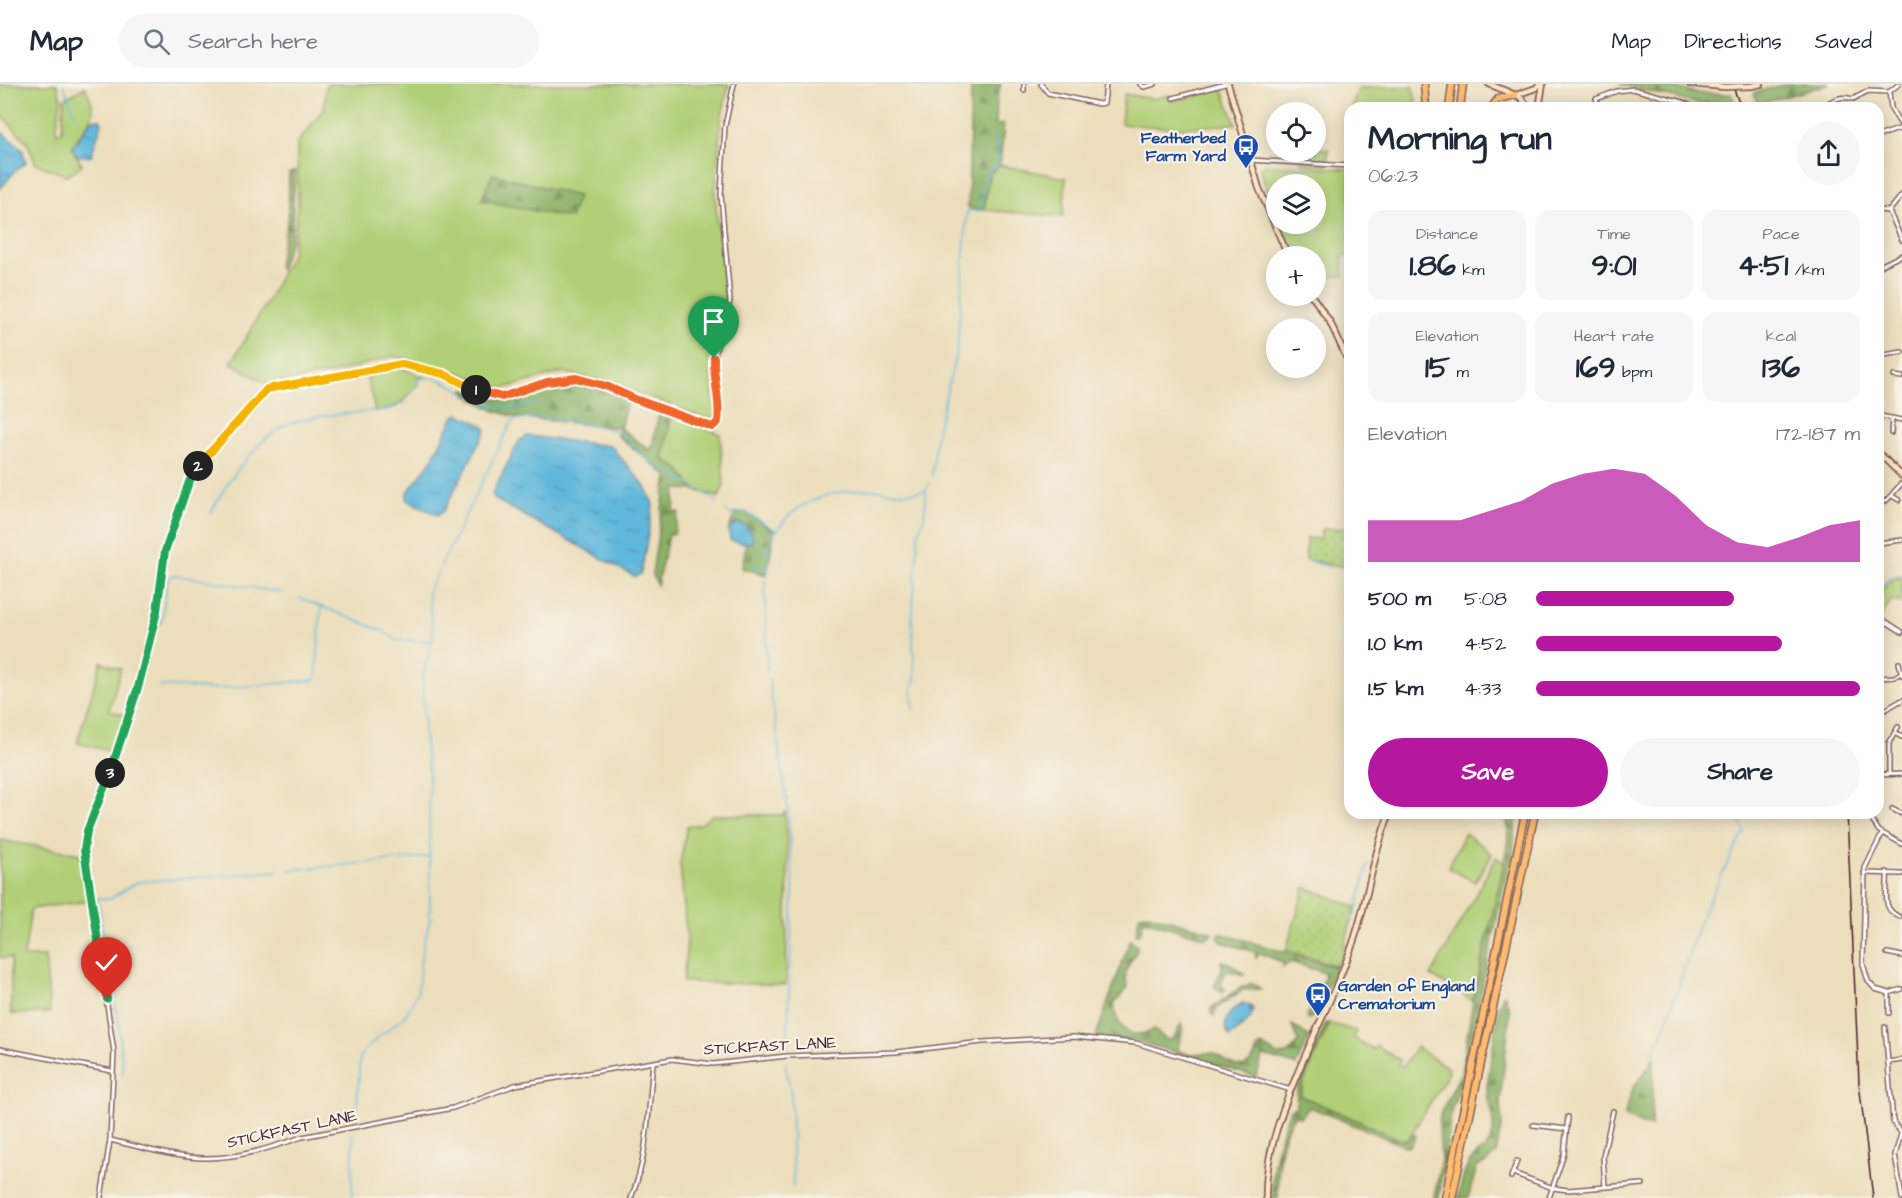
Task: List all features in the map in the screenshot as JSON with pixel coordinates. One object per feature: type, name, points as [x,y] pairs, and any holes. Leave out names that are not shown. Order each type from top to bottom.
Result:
[{"type":"highway","points":[[1424,84],[1426,102]]},
{"type":"highway","points":[[1450,102],[1452,84]]},
{"type":"highway","points":[[1461,102],[1463,84]]},
{"type":"highway","points":[[1496,102],[1498,99],[1515,95]]},
{"type":"highway","points":[[1445,1198],[1524,819]]},
{"type":"highway","points":[[1452,1198],[1534,819]]},
{"type":"street","points":[[101,1198],[110,1140],[114,1052],[84,850],[87,831],[118,753],[139,684],[157,611],[165,551],[195,470],[267,389],[389,365],[411,366],[434,371],[479,391],[502,397],[558,380],[588,380],[712,427],[718,422],[720,411],[713,379],[714,358],[730,301],[721,195],[725,126],[734,84]]},
{"type":"street","points":[[1024,84],[1024,90]]},
{"type":"street","points":[[1041,84],[1048,93],[1099,104],[1104,103],[1106,98],[1106,84]]},
{"type":"street","points":[[1140,84],[1142,87],[1155,84]]},
{"type":"street","points":[[1173,98],[1204,92],[1227,84],[1258,188],[1284,246]]},
{"type":"street","points":[[1489,84],[1515,95],[1523,102]]},
{"type":"street","points":[[1515,95],[1541,84]]},
{"type":"street","points":[[1540,102],[1541,84]]},
{"type":"street","points":[[1690,84],[1725,87],[1761,84]]},
{"type":"street","points":[[1830,102],[1843,97],[1853,99],[1868,91],[1890,92],[1899,84]]},
{"type":"street","points":[[1597,102],[1596,99],[1627,89],[1683,102]]},
{"type":"street","points":[[1884,134],[1902,127],[1891,108],[1890,92]]},
{"type":"street","points":[[1250,160],[1344,166]]},
{"type":"street","points":[[1884,210],[1888,210],[1902,195]]},
{"type":"street","points":[[1888,210],[1902,240]]},
{"type":"street","points":[[1884,264],[1902,255]]},
{"type":"street","points":[[1319,306],[1330,322],[1344,353]]},
{"type":"street","points":[[1884,355],[1902,352]]},
{"type":"street","points":[[1894,376],[1902,377]]},
{"type":"street","points":[[1884,416],[1902,420]]},
{"type":"street","points":[[1891,433],[1892,419]]},
{"type":"street","points":[[1884,458],[1902,476]]},
{"type":"street","points":[[1884,500],[1901,484]]},
{"type":"street","points":[[1892,495],[1899,500]]},
{"type":"street","points":[[1884,542],[1902,540]]},
{"type":"street","points":[[1884,620],[1902,632]]},
{"type":"street","points":[[1884,626],[1887,622]]},
{"type":"street","points":[[1884,678],[1901,674],[1899,663]]},
{"type":"street","points":[[1884,708],[1902,700]]},
{"type":"street","points":[[1889,774],[1889,743],[1898,728]]},
{"type":"street","points":[[1896,734],[1902,737]]},
{"type":"street","points":[[1884,774],[1902,774]]},
{"type":"street","points":[[1892,809],[1899,815]]},
{"type":"street","points":[[1266,1198],[1266,1184],[1275,1136],[1354,940],[1388,819]]},
{"type":"street","points":[[1871,819],[1881,834],[1902,844]]},
{"type":"street","points":[[1881,834],[1868,857],[1864,873],[1864,974],[1875,989],[1889,993],[1902,989]]},
{"type":"street","points":[[1887,872],[1888,885],[1885,901],[1888,909],[1900,917]]},
{"type":"street","points":[[1864,873],[1902,874]]},
{"type":"street","points":[[1887,953],[1902,956]]},
{"type":"street","points":[[1889,993],[1889,1013]]},
{"type":"street","points":[[1885,1027],[1893,1122],[1901,1134],[1895,1155],[1902,1198]]},
{"type":"street","name":"STICKFAST LANE","points":[[110,1140],[178,1155],[206,1158],[242,1154],[302,1137],[453,1108],[515,1085],[672,1059],[713,1064],[734,1063],[787,1056],[896,1052],[982,1042],[1095,1038],[1136,1042],[1292,1090]]},
{"type":"street","points":[[0,1049],[112,1071]]},
{"type":"street","points":[[1888,1062],[1902,1060]]},
{"type":"street","points":[[631,1198],[640,1177],[646,1152],[653,1063]]},
{"type":"street","points":[[1605,1187],[1603,1156],[1613,1111]]},
{"type":"street","points":[[1549,1198],[1564,1154],[1568,1117]]},
{"type":"street","points":[[1533,1125],[1567,1129]]},
{"type":"street","points":[[1517,1161],[1512,1175],[1553,1188],[1568,1190],[1643,1184]]},
{"type":"green space","points":[[0,84],[57,84],[61,98],[56,133],[62,131],[64,99],[85,87],[93,107],[92,114],[72,148],[82,165],[67,176],[36,164],[27,142],[0,114]]},
{"type":"green space","points":[[326,84],[729,84],[721,119],[715,195],[725,302],[709,361],[716,416],[707,419],[620,386],[564,372],[501,389],[462,374],[393,356],[335,373],[268,384],[231,363],[267,302],[292,253],[298,203],[297,143],[324,109]],"holes":[[[577,196],[570,218],[482,200]]]},
{"type":"green space","points":[[971,84],[1001,84],[997,97],[996,125],[1004,124],[1000,165],[989,174],[984,210],[968,208]]},
{"type":"green space","points":[[1619,84],[1656,84],[1700,93],[1731,94],[1735,102],[1690,102]]},
{"type":"green space","points":[[1788,84],[1830,84],[1766,102],[1758,102],[1755,92]]},
{"type":"green space","points":[[1413,86],[1416,102],[1353,102],[1359,88]]},
{"type":"green space","points":[[1222,89],[1236,124],[1176,128],[1121,124],[1124,94],[1153,99],[1169,95],[1171,101]]},
{"type":"green space","points":[[1326,149],[1328,149],[1328,165],[1302,163],[1326,162]]},
{"type":"green space","points":[[1000,165],[1066,178],[1063,217],[984,210],[989,174]]},
{"type":"green space","points":[[1265,165],[1344,169],[1344,256],[1342,256],[1344,276],[1326,277],[1326,246],[1290,246],[1284,234],[1326,234],[1326,174],[1266,174],[1266,187],[1260,169]]},
{"type":"green space","points":[[295,171],[291,239],[280,270],[278,264],[288,219],[289,173]]},
{"type":"green space","points":[[493,174],[578,196],[570,218],[481,200]]},
{"type":"green space","points":[[399,367],[424,377],[417,380],[418,385],[400,404],[389,409],[375,411],[366,374]]},
{"type":"green space","points":[[564,383],[586,384],[628,398],[620,428],[515,417],[493,410],[466,395],[464,389],[491,399],[503,399],[526,396]]},
{"type":"green space","points":[[660,409],[672,412],[663,459],[680,470],[694,490],[676,489],[674,513],[679,512],[674,534],[669,533],[657,585],[652,574],[667,476],[617,435],[620,428],[651,451]]},
{"type":"green space","points":[[672,412],[720,434],[724,485],[719,497],[694,490],[680,470],[663,459]]},
{"type":"green space","points":[[745,512],[774,531],[767,575],[742,568],[746,543],[730,540],[729,529],[735,513]]},
{"type":"green space","points":[[1344,528],[1344,567],[1306,560],[1306,538],[1321,539],[1321,529]]},
{"type":"green space","points":[[1902,577],[1902,603],[1891,600],[1884,612],[1884,587]]},
{"type":"green space","points":[[101,662],[121,669],[109,710],[126,716],[113,752],[77,743]]},
{"type":"green space","points":[[785,812],[788,859],[786,985],[683,982],[687,941],[680,863],[687,826],[701,824],[712,815],[782,815]]},
{"type":"green space","points":[[1507,819],[1516,819],[1513,856],[1507,872],[1469,1047],[1465,1078],[1452,1107],[1439,1198],[1434,1198],[1441,1161],[1439,1123],[1441,1112],[1461,1073],[1473,1001],[1509,840]]},
{"type":"green space","points":[[1465,833],[1492,854],[1475,882],[1448,868]]},
{"type":"green space","points":[[0,840],[80,854],[89,901],[31,909],[24,957],[45,957],[50,1013],[11,1014],[11,958],[0,958]]},
{"type":"green space","points":[[1496,857],[1505,864],[1473,1001],[1431,976]]},
{"type":"green space","points":[[1305,887],[1356,907],[1338,966],[1286,950]]},
{"type":"green space","points":[[1144,913],[1214,933],[1206,938],[1144,920],[1140,933],[1136,934],[1139,916]]},
{"type":"green space","points":[[1220,933],[1336,967],[1313,1017],[1308,1019],[1307,1015],[1325,973],[1291,962],[1283,967],[1283,962],[1259,953],[1256,958],[1255,952],[1222,942],[1218,938]]},
{"type":"green space","points":[[1130,940],[1137,946],[1137,950],[1126,971],[1128,987],[1114,1004],[1118,1020],[1126,1031],[1138,1034],[1154,1030],[1167,1040],[1173,1039],[1181,1024],[1183,1030],[1177,1050],[1188,1054],[1213,1053],[1233,1065],[1244,1066],[1254,1057],[1261,1045],[1277,1055],[1288,1054],[1298,1042],[1292,1025],[1310,1037],[1296,1065],[1263,1056],[1256,1077],[1137,1041],[1096,1036]]},
{"type":"green space","points":[[1221,961],[1231,964],[1245,975],[1226,972],[1221,983],[1225,990],[1221,992],[1214,986],[1222,968]]},
{"type":"green space","points":[[1252,983],[1261,989],[1243,990],[1217,1008],[1214,1016],[1211,1014],[1211,1008],[1240,988]]},
{"type":"green space","points":[[1504,994],[1510,1010],[1500,1102],[1502,1123],[1496,1153],[1487,1162],[1477,1167],[1468,1198],[1458,1198],[1462,1179],[1468,1166],[1488,1145],[1492,1137],[1493,1124],[1487,1086],[1499,1006]]},
{"type":"green space","points":[[1326,1023],[1329,1023],[1302,1086],[1301,1096],[1401,1140],[1408,1140],[1412,1133],[1416,1136],[1407,1147],[1310,1107],[1300,1117],[1295,1115],[1289,1124],[1280,1155],[1278,1198],[1273,1198],[1274,1164],[1279,1141],[1290,1109],[1296,1107],[1297,1089]]},
{"type":"green space","points":[[1329,1023],[1356,1031],[1354,1038],[1373,1050],[1376,1046],[1400,1060],[1398,1065],[1403,1067],[1416,1047],[1448,1068],[1449,1072],[1408,1140],[1401,1140],[1301,1096],[1302,1086]]},
{"type":"green space","points":[[1654,1059],[1651,1127],[1624,1117],[1633,1088]]},
{"type":"water","points":[[92,119],[100,119],[102,122],[91,156],[77,156],[72,148]]},
{"type":"water","points":[[0,131],[22,149],[26,163],[15,171],[0,189]]},
{"type":"water","points":[[459,414],[483,425],[486,430],[443,512],[437,515],[407,500],[407,493],[431,461],[454,416]]},
{"type":"water","points":[[527,436],[611,446],[635,475],[647,490],[653,506],[641,574],[635,577],[496,500],[492,494],[519,441]]},
{"type":"water","points":[[737,523],[749,530],[753,538],[752,543],[730,540],[729,529]]},
{"type":"water","points":[[1243,1003],[1251,1006],[1249,1010],[1253,1008],[1251,1017],[1230,1037],[1226,1022],[1230,1013]]},
{"type":"waterway","points":[[63,84],[76,116]]},
{"type":"waterway","points":[[932,476],[937,431],[957,350],[967,211],[980,211],[982,188],[988,171],[996,167],[999,156],[994,136]]},
{"type":"waterway","points":[[407,396],[418,385],[417,380],[434,378],[452,385],[478,401],[493,406],[511,408],[537,404]]},
{"type":"waterway","points":[[211,513],[224,490],[252,453],[284,426],[312,418],[390,409],[405,401]]},
{"type":"waterway","points":[[351,1118],[357,1107],[360,1056],[376,1039],[403,1018],[418,991],[421,956],[430,919],[429,774],[424,736],[423,676],[433,636],[428,592],[512,421],[548,418],[594,425],[616,432],[647,459],[717,502]]},
{"type":"waterway","points":[[725,511],[729,514],[745,512],[777,531],[796,510],[822,497],[865,490],[914,492],[926,490],[930,483]]},
{"type":"waterway","points":[[917,562],[918,534],[924,518],[926,491]]},
{"type":"waterway","points":[[768,558],[767,549],[773,532]]},
{"type":"waterway","points":[[1306,560],[1331,567]]},
{"type":"waterway","points":[[767,563],[767,573]]},
{"type":"waterway","points":[[753,565],[766,568]]},
{"type":"waterway","points":[[913,709],[912,686],[915,681],[912,624],[916,565]]},
{"type":"waterway","points":[[161,624],[168,580],[174,575],[284,593]]},
{"type":"waterway","points":[[1884,583],[1894,576],[1902,575]]},
{"type":"waterway","points":[[765,580],[767,671]]},
{"type":"waterway","points":[[300,598],[383,631],[396,640],[431,641]]},
{"type":"waterway","points":[[159,686],[214,689],[316,680],[321,608]]},
{"type":"waterway","points":[[769,680],[788,810],[793,886],[787,1048]]},
{"type":"waterway","points":[[1651,1059],[1666,1024],[1703,912],[1744,832],[1740,819]]},
{"type":"waterway","points":[[290,870],[429,857]]},
{"type":"waterway","points":[[1351,921],[1356,913],[1368,864]]},
{"type":"waterway","points":[[123,1074],[118,1017],[97,898],[110,899],[137,882],[278,871]]},
{"type":"waterway","points":[[785,1063],[791,1093],[793,1186]]},
{"type":"waterway","points":[[352,1198],[353,1132]]},
{"type":"railway","points":[[1732,84],[1739,102]]},
{"type":"railway","points":[[1847,819],[1859,1083],[1873,1198]]},
{"type":"place","name":"Featherbed Farm Yard","points":[[1246,170]]},
{"type":"place","name":"Garden of England Crematorium","points":[[1318,1018]]},
{"type":"route","points":[[107,999],[84,850],[87,831],[118,753],[139,684],[157,611],[165,551],[179,518],[189,482],[195,470],[267,389],[402,364],[434,371],[479,391],[502,397],[547,382],[576,378],[606,386],[712,427],[718,422],[720,411],[713,379],[714,358]]}]
